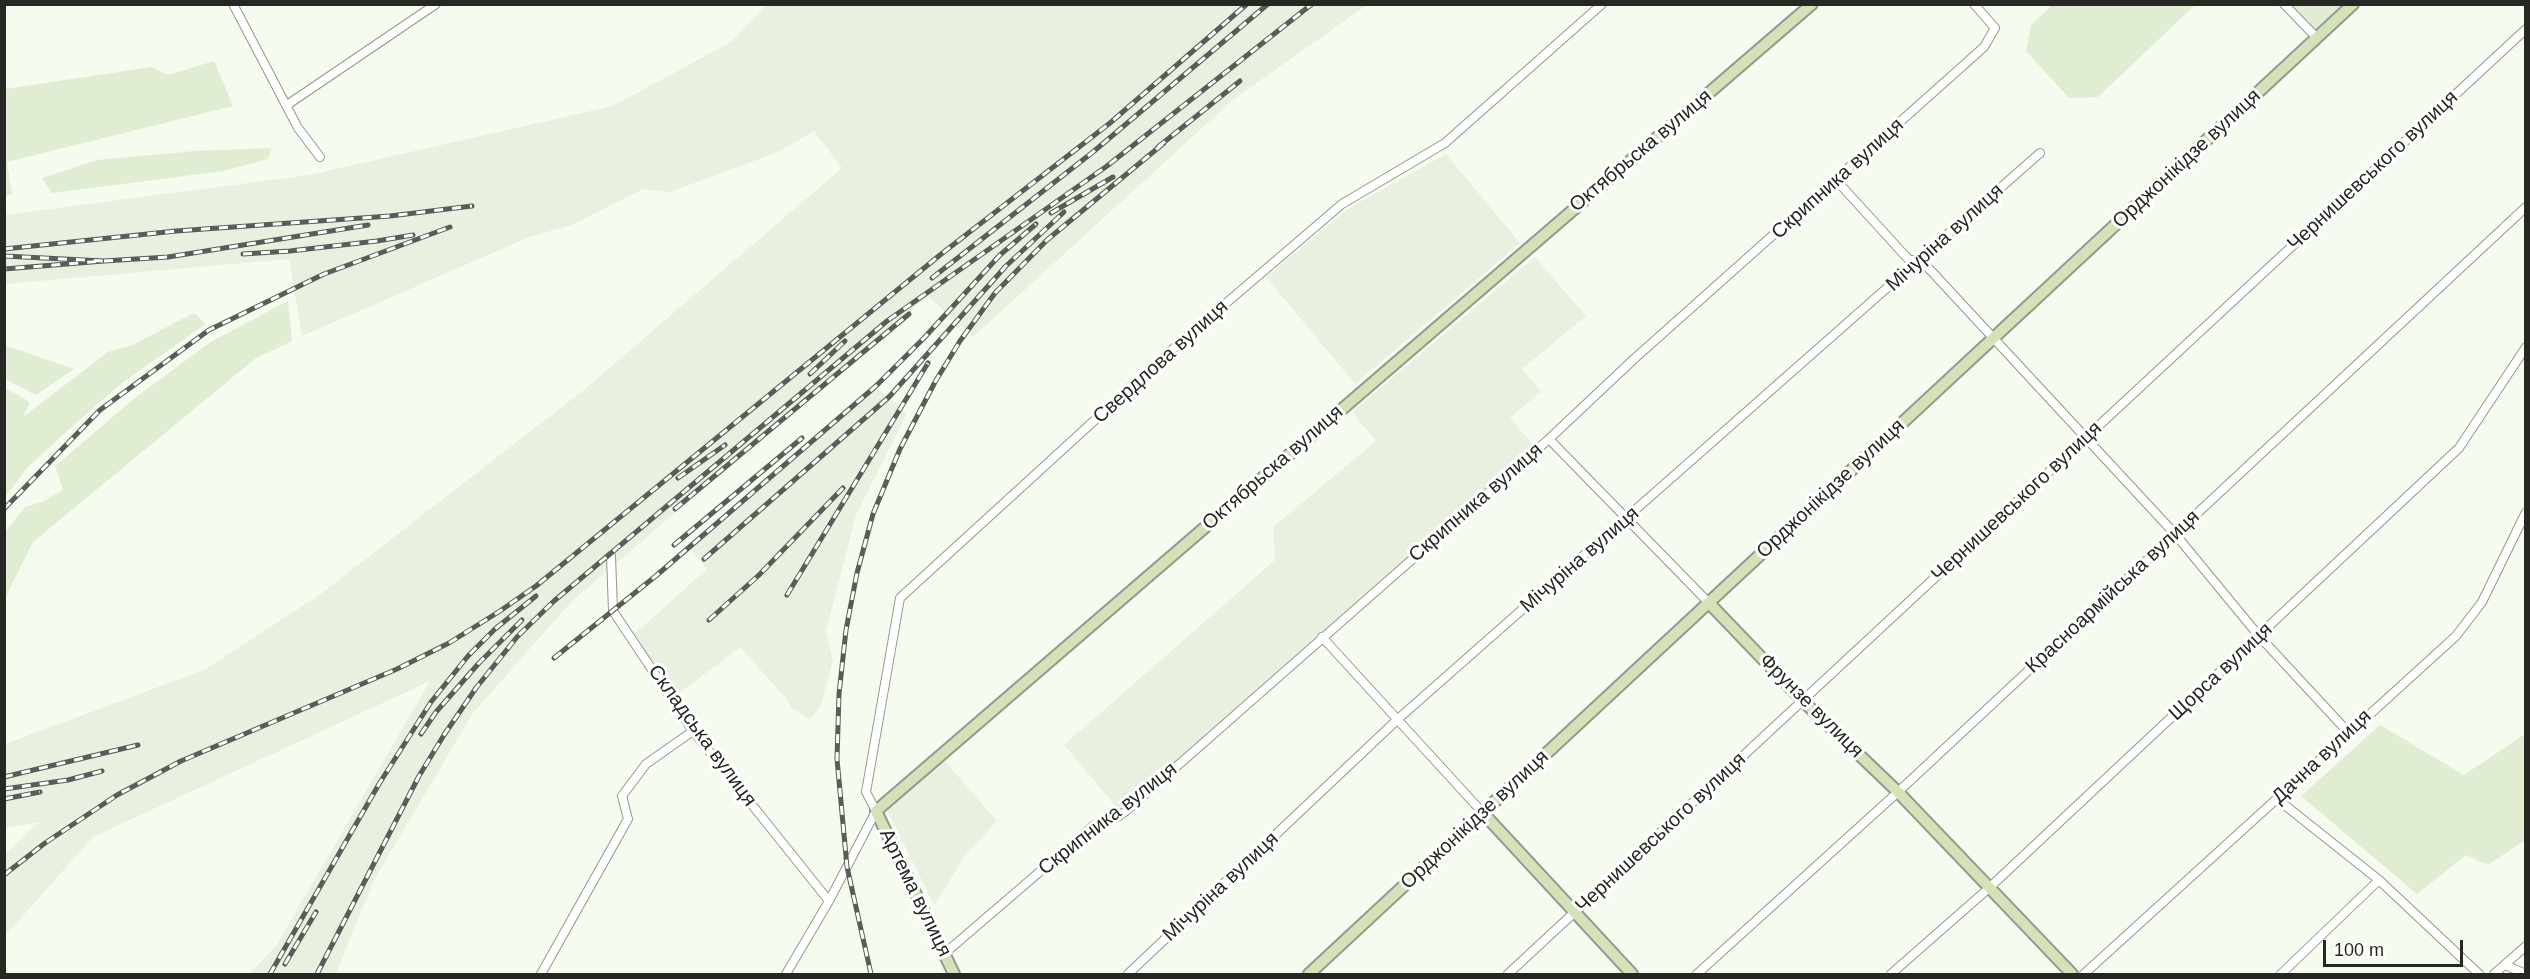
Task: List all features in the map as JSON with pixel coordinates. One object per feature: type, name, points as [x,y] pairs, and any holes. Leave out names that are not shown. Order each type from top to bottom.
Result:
[{"type":"main road","name":"Октябрьска вулиця","points":[[876,811],[1812,4]]},
{"type":"main road","name":"Орджонікідзе вулиця","points":[[1309,975],[2353,4]]},
{"type":"main road","name":"Фрунзе вулиця","points":[[1709,603],[1804,702],[1898,792],[2072,975]]},
{"type":"main road","name":"Артема вулиця","points":[[876,811],[954,975]]},
{"type":"main road","points":[[1483,813],[1632,975]]},
{"type":"street","points":[[233,4],[298,128],[320,157]]},
{"type":"street","points":[[287,105],[436,4]]},
{"type":"street","name":"Свердлова вулиця","points":[[876,811],[866,792],[900,598],[1176,346],[1333,212],[1445,143],[1602,4]]},
{"type":"street","name":"Скрипника вулиця","points":[[944,954],[1093,826],[1126,811],[1549,439],[1634,359],[1984,48],[1995,28],[1974,4]]},
{"type":"street","points":[[2284,4],[2317,38]]},
{"type":"street","name":"Чернишевського вулиця","points":[[1508,975],[2526,29]]},
{"type":"street","name":"Мічуріна вулиця","points":[[1128,975],[1398,719],[2040,153]]},
{"type":"street","points":[[1836,180],[1909,260],[1921,260],[2086,437],[2175,534],[2259,636],[2348,732]]},
{"type":"street","name":"Красноармійська вулиця","points":[[1697,975],[1898,792],[2526,207]]},
{"type":"street","name":"Щорса вулиця","points":[[1891,975],[1989,888],[2459,448],[2526,347]]},
{"type":"street","name":"Фрунзе вулиця","points":[[1549,439],[1625,520],[1709,603]]},
{"type":"street","name":"Дачна вулиця","points":[[2085,975],[2348,732],[2456,636],[2470,620],[2490,587],[2526,512]]},
{"type":"street","name":"Складська вулиця","points":[[611,556],[613,611],[693,731],[829,901]]},
{"type":"street","points":[[1322,637],[1483,813]]},
{"type":"street","points":[[541,975],[628,819],[622,796],[646,764],[693,731]]},
{"type":"street","points":[[2277,799],[2379,880],[2479,975]]},
{"type":"street","name":"Октябрьска вулиця","points":[[786,975],[829,901],[876,811]]},
{"type":"street","points":[[2281,975],[2379,880]]},
{"type":"street","points":[[2494,975],[2526,946]]},
{"type":"street","points":[[2505,965],[2526,974]]},
{"type":"shaded area","points":[[767,5],[1367,5],[1234,99],[973,337],[928,296],[571,602],[473,713],[375,878],[336,974],[249,974],[276,946],[430,681],[93,837],[5,936],[5,854],[39,822],[5,828],[5,744],[204,670],[318,596],[585,389],[842,168],[814,131],[778,152],[670,192],[643,189],[574,224],[527,238],[302,336],[289,259],[5,284],[5,215],[309,175],[613,106],[731,42]]},
{"type":"shaded area","points":[[2052,5],[2195,5],[2098,97],[2069,98],[2026,51],[2031,25]]},
{"type":"shaded area","points":[[2291,5],[2346,5],[2317,31]]},
{"type":"shaded area","points":[[214,61],[233,106],[7,162],[12,194],[5,196],[5,89],[152,67],[168,75]]},
{"type":"shaded area","points":[[272,148],[268,159],[224,171],[52,193],[42,178],[97,160],[195,151]]},
{"type":"shaded area","points":[[1446,154],[1520,243],[1355,384],[1266,277],[1349,208]]},
{"type":"shaded area","points":[[1535,257],[1586,316],[1522,369],[1541,392],[1510,418],[1534,446],[1120,811],[1064,745],[1275,560],[1273,527],[1376,441],[1352,412]]},
{"type":"shaded area","points":[[288,301],[292,341],[256,358],[33,542],[5,598],[5,532],[25,507],[44,501],[63,490],[55,466],[136,397],[212,341]]},
{"type":"shaded area","points":[[194,313],[206,324],[123,382],[28,467],[5,497],[5,388],[30,402],[23,417],[108,352],[132,345]]},
{"type":"shaded area","points":[[4,346],[74,369],[36,395],[5,379]]},
{"type":"shaded area","points":[[877,389],[901,407],[906,415],[856,515],[826,631],[833,660],[821,705],[810,720],[791,707],[785,697],[740,647],[674,697],[631,637],[707,569],[690,549]]},
{"type":"shaded area","points":[[2380,725],[2464,775],[2525,734],[2525,840],[2488,865],[2466,855],[2417,894],[2301,796]]},
{"type":"shaded area","points":[[944,760],[997,821],[965,856],[934,905],[887,810]]},
{"type":"railway","points":[[4,875],[45,843],[117,795],[181,761],[397,669],[449,643],[536,586],[940,255],[1110,123],[1247,4]]},
{"type":"railway","points":[[932,278],[1093,152],[1268,4]]},
{"type":"railway","points":[[317,974],[419,776],[476,688],[517,637],[554,601],[887,321],[1107,166],[1312,4]]},
{"type":"railway","points":[[1158,147],[1240,81]]},
{"type":"railway","points":[[871,974],[847,867],[837,759],[839,694],[846,630],[857,573],[873,514],[900,449],[935,382],[960,341],[995,293],[1047,240],[1164,143]]},
{"type":"railway","points":[[1051,213],[1113,177]]},
{"type":"railway","points":[[4,249],[176,231],[390,216],[472,206]]},
{"type":"railway","points":[[704,559],[889,397],[1006,266],[1064,212]]},
{"type":"railway","points":[[554,658],[657,575],[876,386],[924,338],[1000,255],[1036,224]]},
{"type":"railway","points":[[104,261],[168,257],[368,225]]},
{"type":"railway","points":[[4,509],[100,410],[209,330],[324,274],[450,227]]},
{"type":"railway","points":[[243,254],[290,251],[413,235]]},
{"type":"railway","points":[[4,256],[104,261],[4,269]]},
{"type":"railway","points":[[675,509],[909,314]]},
{"type":"railway","points":[[810,374],[845,341]]},
{"type":"railway","points":[[787,595],[928,363]]},
{"type":"railway","points":[[674,545],[802,438]]},
{"type":"railway","points":[[678,478],[725,445]]},
{"type":"railway","points":[[709,620],[759,575],[843,488]]},
{"type":"railway","points":[[270,974],[379,784],[431,702],[468,656],[495,629],[536,596]]},
{"type":"railway","points":[[421,734],[436,712],[479,663],[522,620]]},
{"type":"railway","points":[[4,777],[138,745]]},
{"type":"railway","points":[[4,789],[68,780],[102,771]]},
{"type":"railway","points":[[4,799],[40,792]]},
{"type":"railway","points":[[285,964],[316,912]]}]
